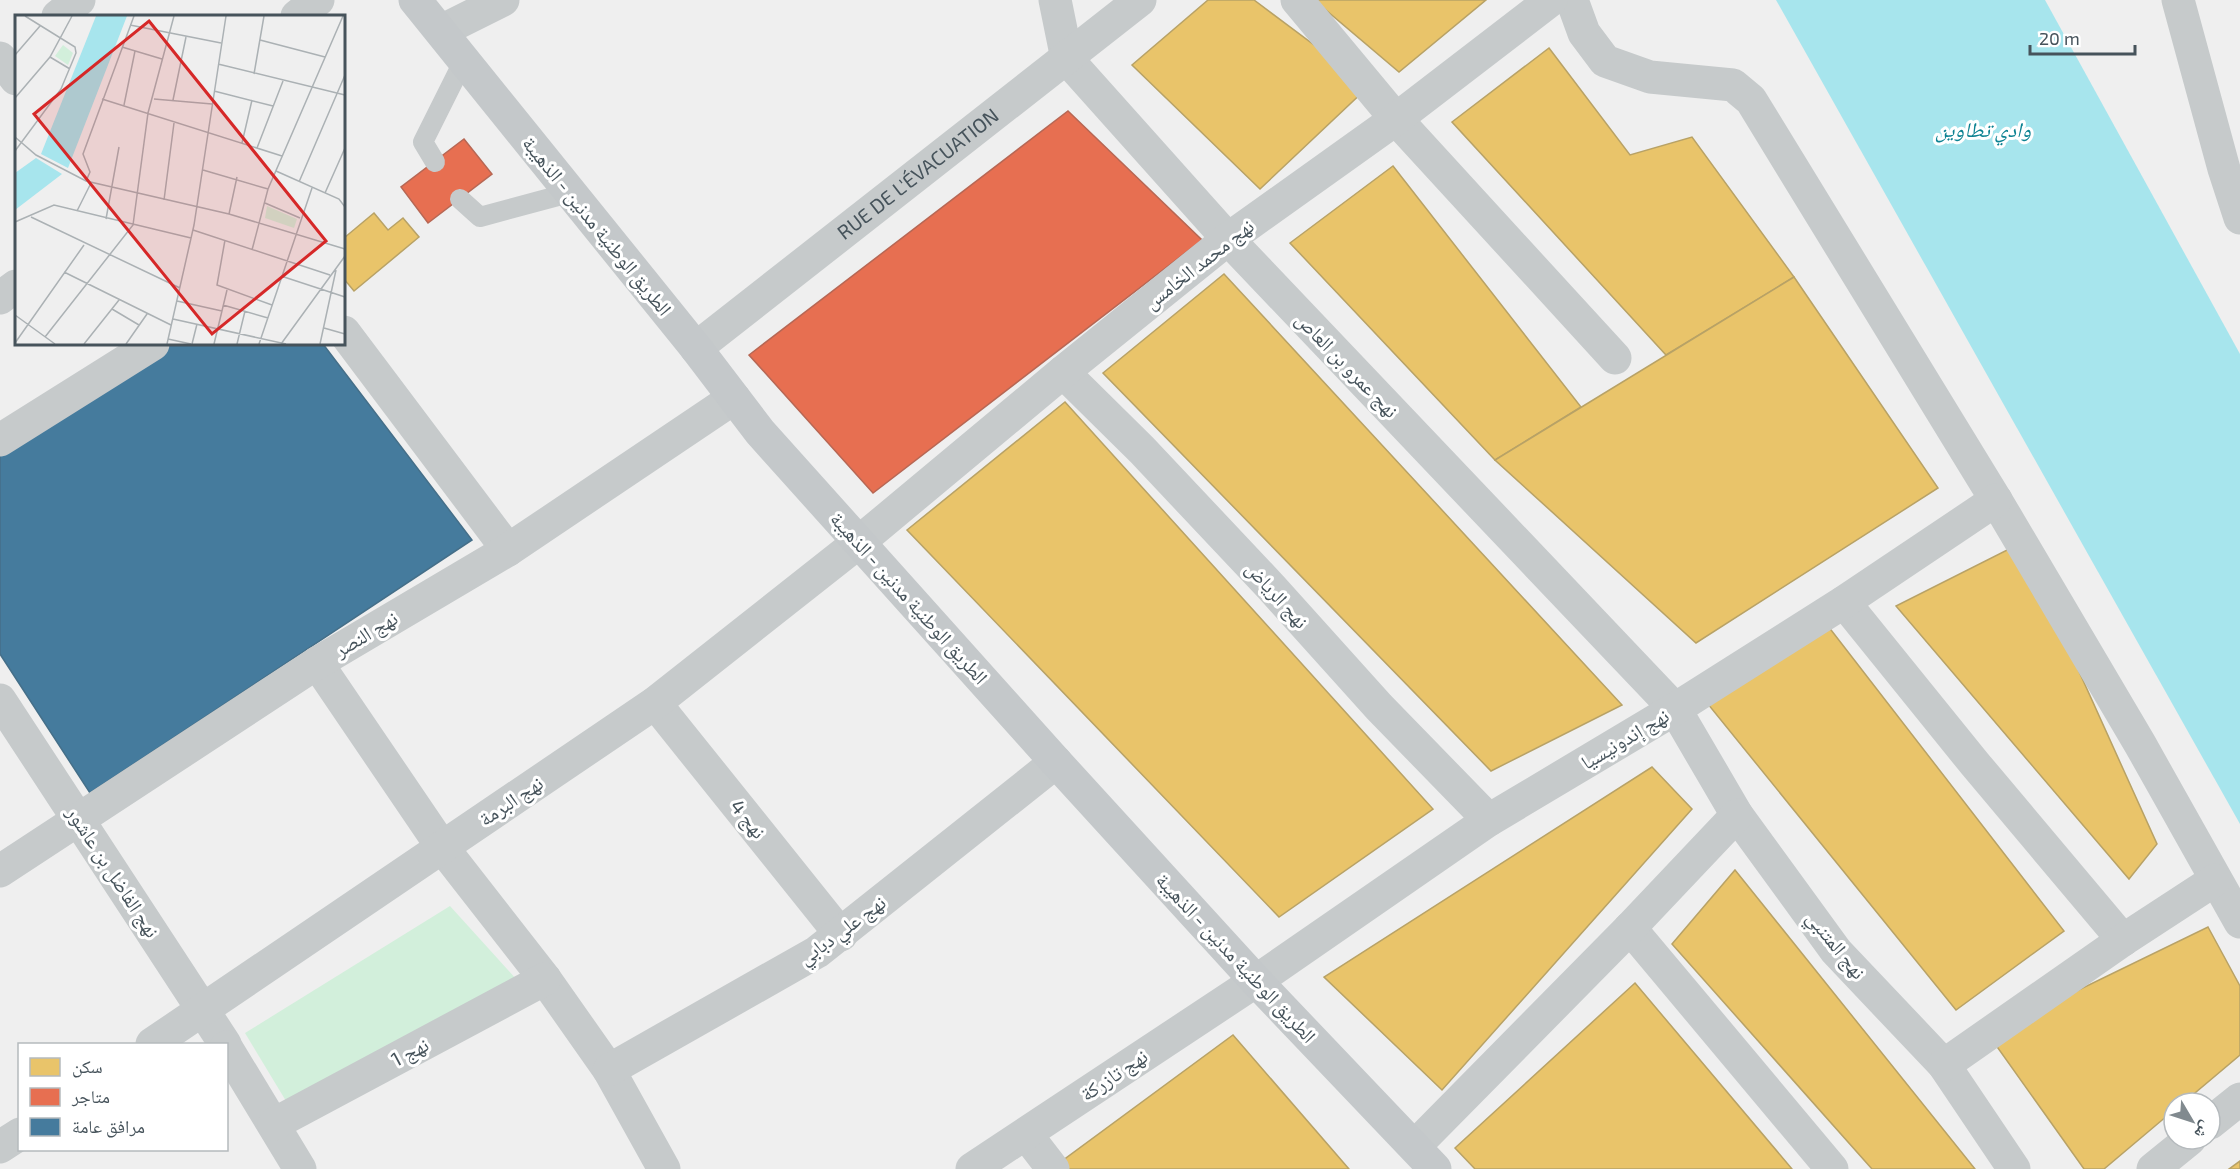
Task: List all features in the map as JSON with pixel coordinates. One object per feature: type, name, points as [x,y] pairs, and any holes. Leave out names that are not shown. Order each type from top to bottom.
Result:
[{"type":"main road","name":"الطريق الوطنية مدنين - الذهيبة","points":[[415,0],[696,348],[760,432],[1256,981],[1425,1158]]},
{"type":"street","points":[[59,15],[79,0]]},
{"type":"street","points":[[298,15],[318,0]]},
{"type":"street","points":[[441,31],[503,0]]},
{"type":"street","points":[[1055,0],[1067,59]]},
{"type":"street","name":"RUE DE L'ÉVACUATION","points":[[696,348],[1140,0]]},
{"type":"street","points":[[1297,0],[1396,119],[1615,358]]},
{"type":"street","points":[[1572,0],[1584,33],[1605,61],[1650,77],[1733,86],[1751,100],[1996,500],[2140,744],[2240,922]]},
{"type":"street","points":[[2178,0],[2224,169],[2240,218]]},
{"type":"street","name":"نهج محمد الخامس","points":[[859,542],[1063,372],[1228,240],[1396,119],[1538,4]]},
{"type":"street","name":"نهج عمرو بن العاص","points":[[1067,59],[1228,240],[1675,709]]},
{"type":"street","points":[[0,298],[15,287]]},
{"type":"street","points":[[345,333],[508,550]]},
{"type":"street","points":[[0,440],[151,345]]},
{"type":"street","name":"نهج الرياض","points":[[1063,372],[1142,450],[1271,587],[1379,707],[1488,820]]},
{"type":"street","name":"نهج النصر","points":[[0,871],[317,663],[508,550],[734,398]]},
{"type":"street","name":"نهج إندونيسيا","points":[[1256,981],[1488,820],[1675,709],[1844,602],[1996,500]]},
{"type":"street","name":"نهج البرمة","points":[[153,1043],[655,703],[859,542]]},
{"type":"street","points":[[1844,602],[2122,940]]},
{"type":"street","points":[[317,663],[442,847],[545,979],[609,1070],[664,1169]]},
{"type":"street","name":"نهج 4","points":[[655,703],[841,935]]},
{"type":"street","name":"نهج المتنبي","points":[[1675,709],[1737,815],[1836,951],[1944,1065],[2014,1169]]},
{"type":"street","name":"نهج الفاضل بن عاشور","points":[[4,712],[78,820],[224,1043]]},
{"type":"street","name":"نهج علي دبابي","points":[[609,1070],[818,952],[1056,762]]},
{"type":"street","points":[[1425,1158],[1630,928],[1737,815]]},
{"type":"street","points":[[1944,1065],[2122,940],[2215,880]]},
{"type":"street","points":[[1630,928],[1832,1169]]},
{"type":"street","name":"نهج 1","points":[[274,1124],[545,979]]},
{"type":"street","name":"نهج تازركة","points":[[972,1169],[1256,981]]},
{"type":"street","name":"نهج الفاضل بن عاشور","points":[[228,1049],[300,1169]]},
{"type":"street","points":[[2222,1113],[2240,1099]]},
{"type":"street","points":[[1026,1134],[1053,1169]]},
{"type":"street","points":[[0,1147],[18,1135]]},
{"type":"street","points":[[2153,1169],[2175,1151]]},
{"type":"lane","points":[[435,162],[423,142],[464,60]]},
{"type":"lane","points":[[460,199],[480,217],[569,193]]},
{"type":"green space","points":[[450,906],[517,980],[286,1101],[245,1033]]},
{"type":"water","name":"وادي تطاوين","points":[[1776,0],[2045,0],[2240,354],[2240,824]]},
{"type":"building: سكن","points":[[1208,0],[1254,0],[1369,86],[1260,189],[1132,65]]},
{"type":"building: سكن","points":[[1314,0],[1486,0],[1399,72]]},
{"type":"building: سكن","points":[[1549,48],[1630,155],[1692,137],[1794,277],[1666,355],[1452,122]]},
{"type":"building: سكن","points":[[1393,166],[1581,407],[1495,460],[1290,243]]},
{"type":"building: سكن","points":[[374,213],[388,230],[403,218],[419,237],[354,291],[345,280],[345,237]]},
{"type":"building: سكن","points":[[1224,274],[1622,705],[1491,771],[1103,373]]},
{"type":"building: سكن","points":[[1794,277],[1938,488],[1696,643],[1495,460]]},
{"type":"building: سكن","points":[[1065,402],[1433,809],[1279,917],[907,530]]},
{"type":"building: سكن","points":[[2021,543],[2157,844],[2129,879],[1896,606]]},
{"type":"building: سكن","points":[[1821,617],[2064,931],[1956,1010],[1699,693]]},
{"type":"building: سكن","points":[[1652,767],[1692,809],[1442,1090],[1324,977]]},
{"type":"building: سكن","points":[[1735,870],[1975,1169],[1872,1169],[1672,944]]},
{"type":"building: سكن","points":[[2208,927],[2240,986],[2240,1055],[2197,1091],[2162,1091],[2162,1120],[2104,1169],[2084,1169],[1988,1034]]},
{"type":"building: سكن","points":[[1635,983],[1792,1169],[1475,1169],[1455,1148]]},
{"type":"building: سكن","points":[[1233,1035],[1349,1169],[1051,1169]]},
{"type":"building: سكن","points":[[2240,1161],[2240,1169],[2229,1169]]},
{"type":"building: متاجر","points":[[1068,111],[1202,240],[873,493],[749,355]]},
{"type":"building: متاجر","points":[[464,139],[492,174],[428,223],[401,187]]},
{"type":"building: مرافق عامة","points":[[170,345],[324,345],[472,540],[90,793],[0,654],[0,456]]}]
